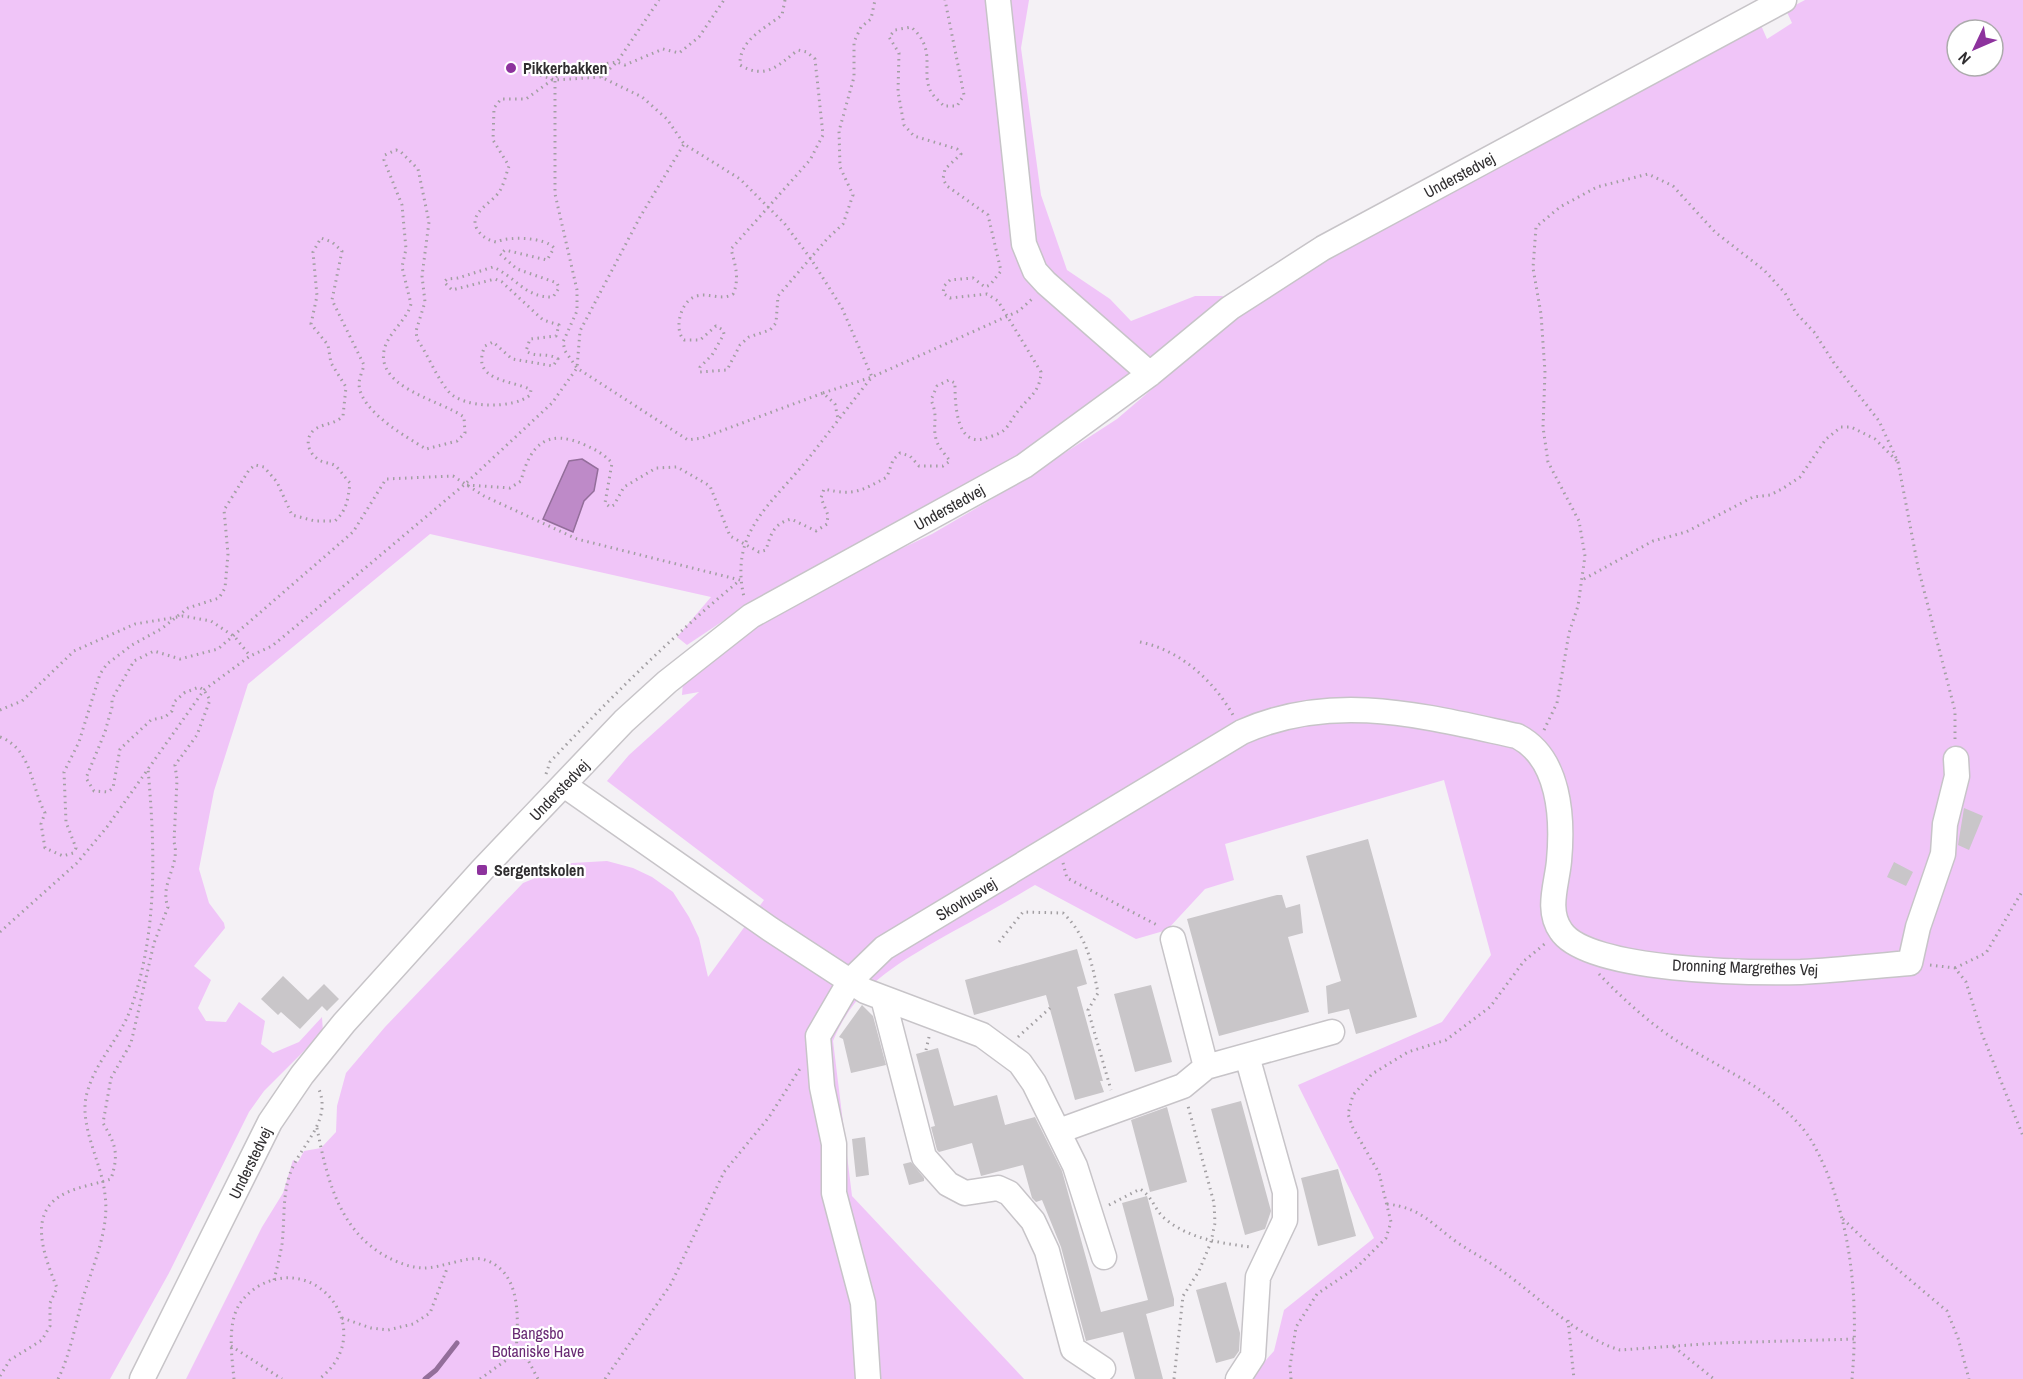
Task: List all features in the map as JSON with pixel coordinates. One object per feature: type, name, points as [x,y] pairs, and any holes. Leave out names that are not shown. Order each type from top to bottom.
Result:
[{"type":"street","points":[[998,0],[1024,244],[1035,271],[1046,283],[1150,374]]},
{"type":"street","name":"Understedvej","points":[[142,1379],[270,1122],[302,1075],[381,982],[557,792],[624,721],[667,682],[751,616],[1024,466],[1150,374],[1230,308],[1323,248],[1784,0]]},
{"type":"street","name":"Skovhusvej","points":[[819,1047],[866,990],[884,948],[1242,732],[1273,718],[1320,711],[1405,712],[1517,736],[1532,743]]},
{"type":"street","points":[[1532,743],[1545,760],[1560,812],[1559,860],[1552,907],[1568,939]]},
{"type":"street","points":[[1910,963],[1917,927],[1943,854],[1945,824],[1957,777],[1956,759]]},
{"type":"street","points":[[557,792],[866,990],[982,1035],[1020,1063],[1034,1083],[1075,1166],[1104,1257]]},
{"type":"street","points":[[1170,934],[1206,1067]]},
{"type":"street","name":"Dronning Margrethes Vej","points":[[1568,939],[1605,957],[1697,969],[1801,972],[1910,963]]},
{"type":"street","points":[[866,990],[924,1157],[948,1184],[965,1194],[998,1188],[1009,1193],[1018,1201],[1042,1238],[1073,1349],[1103,1369]]},
{"type":"street","points":[[1059,1131],[1183,1086],[1206,1067],[1332,1032]]},
{"type":"street","points":[[819,1047],[822,1087],[834,1144],[834,1193],[863,1303],[868,1379]]},
{"type":"street","points":[[1238,1379],[1253,1356],[1258,1277],[1285,1220],[1285,1192],[1247,1056]]},
{"type":"path","points":[[601,77],[616,62],[659,0]]},
{"type":"path","points":[[0,737],[7,740],[26,758],[30,766],[32,784],[45,813],[41,824],[45,848],[63,856],[73,853],[76,848],[66,822],[64,772],[79,742],[100,674],[116,658],[188,608],[219,598],[225,588],[228,554],[224,510],[255,465],[264,467],[277,483],[292,515],[315,521],[335,521],[342,515],[348,504],[350,483],[334,465],[319,460],[309,450],[307,442],[311,432],[321,425],[330,425],[343,416],[346,387],[331,363],[328,345],[311,324],[317,296],[313,252],[321,238],[332,242],[342,251],[332,300],[364,365],[359,383],[365,401],[391,428],[426,449],[457,441],[465,433],[464,417],[442,403],[412,394],[393,377],[384,360],[387,342],[411,304],[402,267],[406,249],[402,205],[384,160],[385,155],[396,150],[400,151],[418,169],[429,222],[422,276],[425,302],[416,331],[417,339],[449,393],[465,401],[501,406],[522,402],[530,395],[531,390],[523,385],[505,383],[489,372],[483,364],[482,355],[488,344],[493,342],[512,359],[553,366],[558,359],[553,356],[531,354],[526,351],[526,344],[530,339],[556,336],[559,326],[543,320],[502,282],[495,279],[452,290],[444,282],[447,279],[458,278],[493,267],[507,274],[522,290],[539,297],[553,297],[559,288],[557,283],[551,279],[517,269],[501,254],[505,250],[547,260],[554,248],[550,243],[545,240],[532,241],[507,237],[496,242],[483,237],[475,222],[479,212],[499,192],[509,165],[493,140],[494,108],[501,99],[526,99],[567,69],[616,62],[625,65],[663,49],[679,53],[699,37],[724,0]]},
{"type":"path","points":[[785,0],[782,15],[747,42],[740,56],[740,65],[752,72],[768,72],[798,50],[807,52],[815,60],[823,135],[810,160],[731,249],[736,268],[736,286],[733,294],[722,298],[709,294],[692,297],[684,306],[678,329],[684,340],[700,340],[716,326],[719,326],[724,334],[712,355],[700,367],[700,372],[724,372],[731,366],[740,345],[749,337],[770,330],[776,323],[778,296],[843,224],[853,195],[840,167],[839,131],[854,77],[854,42],[861,27],[871,19],[875,0]]},
{"type":"path","points":[[465,484],[510,488],[521,481],[527,459],[549,439],[566,436],[604,453],[612,463],[605,503],[610,507],[614,505],[624,487],[656,468],[677,467],[710,486],[730,536],[759,552],[766,550],[771,532],[778,523],[791,519],[816,531],[827,524],[828,515],[822,498],[824,489],[846,494],[857,493],[887,477],[893,460],[900,453],[909,456],[918,466],[943,466],[950,461],[937,442],[934,425],[937,414],[932,400],[938,386],[949,380],[955,382],[956,412],[962,429],[971,437],[983,439],[1003,431],[1020,409],[1034,396],[1040,384],[1041,372],[1005,317],[998,301],[987,294],[950,298],[943,293],[944,286],[950,280],[973,278],[985,287],[1001,270],[987,215],[947,186],[943,179],[945,169],[961,154],[957,149],[914,136],[904,125],[898,92],[899,53],[889,37],[895,30],[911,27],[920,34],[929,60],[927,77],[931,93],[944,106],[957,106],[964,95],[945,0]]},
{"type":"path","points":[[523,70],[555,80],[601,77],[642,97],[667,119],[684,144],[740,180],[784,223],[811,259],[842,309],[872,377]]},
{"type":"path","points":[[555,80],[555,194],[577,290],[577,311],[563,342],[565,351],[577,368],[688,440],[702,438],[872,377],[1005,317],[1028,304],[1046,283]]},
{"type":"path","points":[[0,932],[77,863],[107,828],[204,690],[250,656],[272,646],[465,484],[552,403],[577,368],[580,331],[640,218],[684,144]]},
{"type":"path","points":[[1532,743],[1542,734],[1557,703],[1569,633],[1578,606],[1585,556],[1579,521],[1548,462],[1543,427],[1545,372],[1541,314],[1533,268],[1536,227],[1560,207],[1597,187],[1648,174],[1673,186],[1715,232],[1764,270],[1785,293],[1796,313],[1814,332],[1834,363],[1879,420],[1898,462],[1918,567],[1955,711],[1956,759]]},
{"type":"path","points":[[751,616],[740,580],[743,545],[772,496],[806,462],[872,377]]},
{"type":"path","points":[[823,393],[835,404],[838,418]]},
{"type":"path","points":[[1583,579],[1653,541],[1686,532],[1753,497],[1770,495],[1782,489],[1800,477],[1826,439],[1841,427],[1851,427],[1875,439],[1898,462]]},
{"type":"path","points":[[0,1376],[10,1360],[42,1340],[50,1326],[50,1303],[57,1288],[48,1264],[42,1215],[49,1203],[67,1192],[111,1179],[117,1160],[111,1136],[103,1123],[111,1078],[131,1043],[154,943],[168,907],[164,895],[177,852],[174,842],[177,780],[175,765],[197,735],[210,700],[204,690],[199,687],[184,693],[174,702],[172,711],[165,717],[151,720],[120,748],[113,788],[99,792],[89,785],[86,778],[105,732],[112,699],[134,661],[153,651],[180,659],[218,650],[353,531],[386,479],[453,476],[531,518],[577,539],[740,580]]},
{"type":"path","points":[[557,792],[546,771],[550,762],[644,664],[684,626],[740,580]]},
{"type":"path","points":[[0,710],[22,701],[74,651],[135,624],[175,617],[211,621],[235,637],[250,656]]},
{"type":"path","points":[[1140,642],[1166,650],[1207,681],[1222,698],[1242,732]]},
{"type":"path","points":[[58,1379],[105,1220],[103,1182],[85,1111],[86,1096],[130,1011],[145,963],[152,897],[152,818],[148,769]]},
{"type":"path","points":[[1057,844],[1067,878],[1170,934]]},
{"type":"path","points":[[1910,963],[1955,968],[1986,953],[2023,890]]},
{"type":"path","points":[[999,942],[1023,912],[1063,914],[1077,927],[1090,954],[1098,993],[1088,1010],[1116,1110]]},
{"type":"path","points":[[1291,1379],[1290,1366],[1296,1327],[1317,1294],[1357,1267],[1386,1238],[1391,1222],[1379,1173],[1348,1114],[1353,1095],[1372,1074],[1408,1053],[1446,1040],[1490,1007],[1524,961],[1568,939],[1624,1000],[1671,1037],[1755,1087],[1789,1114],[1815,1146],[1843,1219],[1853,1290],[1856,1340],[1852,1379]]},
{"type":"path","points":[[1955,968],[1966,982],[1982,1034],[2023,1136]]},
{"type":"path","points":[[1003,1050],[1050,1008]]},
{"type":"path","points":[[605,1379],[671,1284],[724,1172],[769,1117],[819,1047]]},
{"type":"path","points":[[274,1280],[282,1245],[286,1194],[291,1173],[322,1116],[319,1088],[302,1075]]},
{"type":"path","points":[[1173,1379],[1183,1296],[1199,1271],[1211,1242],[1214,1203],[1183,1086]]},
{"type":"path","points":[[317,1128],[326,1174],[338,1205],[357,1235],[377,1252],[398,1263],[422,1269],[478,1259],[497,1265],[506,1275],[517,1304],[516,1353]]},
{"type":"path","points":[[1092,1215],[1140,1189],[1149,1194],[1162,1216],[1188,1233],[1211,1242],[1272,1250]]},
{"type":"path","points":[[1387,1204],[1424,1214],[1457,1242],[1502,1270],[1568,1320],[1608,1346],[1620,1350],[1856,1340]]},
{"type":"path","points":[[1843,1219],[1877,1252],[1947,1311],[1958,1338],[1969,1379]]},
{"type":"path","points":[[342,1318],[371,1328],[388,1330],[413,1324],[430,1313],[448,1266]]},
{"type":"path","points":[[234,1379],[231,1346],[236,1311],[243,1299],[253,1290],[274,1280],[308,1281],[322,1289],[334,1302],[342,1318],[343,1346],[337,1361],[319,1379]]},
{"type":"path","points":[[1568,1320],[1574,1379]]},
{"type":"path","points":[[231,1346],[282,1379]]},
{"type":"path","points":[[1673,1346],[1714,1379]]},
{"type":"path","points":[[480,1379],[516,1353]]},
{"type":"path","points":[[516,1353],[528,1360],[538,1379]]},
{"type":"green space","points":[[0,0],[1029,0],[1021,48],[1041,195],[1067,270],[1110,299],[1131,321],[1195,296],[1223,296],[1217,311],[1003,467],[919,509],[818,569],[738,611],[687,645],[677,637],[711,597],[430,534],[248,684],[214,791],[199,869],[209,903],[224,923],[225,928],[194,966],[211,980],[198,1008],[206,1021],[226,1022],[239,1002],[265,1021],[261,1044],[273,1053],[299,1042],[322,1017],[323,1032],[264,1091],[249,1112],[169,1273],[110,1379],[0,1379]]},
{"type":"green space","name":"Bangsbo Botaniske Have","points":[[1805,0],[2023,0],[2023,1379],[1249,1379],[1274,1351],[1284,1310],[1374,1238],[1298,1085],[1442,1022],[1491,955],[1444,780],[1225,844],[1234,880],[1205,889],[1167,930],[1136,939],[1035,885],[898,964],[882,976],[854,1004],[833,1041],[852,1196],[1024,1379],[186,1379],[262,1227],[283,1193],[293,1160],[298,1162],[304,1151],[321,1148],[336,1132],[337,1106],[346,1073],[385,1027],[523,883],[572,863],[607,861],[633,868],[652,877],[673,892],[689,917],[699,938],[708,977],[764,900],[607,781],[629,755],[699,692],[682,695],[683,681],[758,620],[820,587],[932,534],[1009,489],[1117,419],[1214,336],[1330,251],[1760,23],[1767,39],[1792,23],[1786,10]]},
{"type":"shaded area","points":[[582,459],[598,469],[594,491],[584,501],[573,532],[543,519],[569,461]]},
{"type":"building","points":[[1964,808],[1983,816],[1969,850],[1958,845]]},
{"type":"building","points":[[1368,839],[1417,1017],[1356,1034],[1349,1009],[1328,1014],[1326,986],[1341,981],[1306,856]]},
{"type":"building","points":[[1894,862],[1913,872],[1906,886],[1887,877]]},
{"type":"building","points":[[1282,895],[1286,908],[1300,904],[1303,933],[1288,937],[1309,1012],[1219,1036],[1187,919]]},
{"type":"building","points":[[1077,949],[1087,984],[1077,987],[1104,1092],[1075,1100],[1046,995],[974,1015],[965,980]]},
{"type":"building","points":[[283,976],[308,1000],[324,984],[339,999],[327,1011],[322,1006],[300,1029],[281,1012],[278,1015],[261,999]]},
{"type":"building","points":[[1151,985],[1172,1062],[1135,1072],[1114,994]]},
{"type":"building","points":[[862,1005],[873,1016],[886,1065],[851,1073],[843,1039],[839,1037]]},
{"type":"building","points":[[938,1048],[954,1106],[997,1095],[1005,1125],[1035,1117],[1062,1171],[1101,1312],[1148,1300],[1122,1203],[1147,1196],[1174,1299],[1174,1306],[1146,1314],[1163,1379],[1135,1379],[1123,1332],[1086,1341],[1061,1247],[1042,1200],[1036,1202],[1032,1198],[1023,1165],[981,1176],[972,1143],[939,1152],[937,1150],[931,1127],[935,1126],[916,1054]]},
{"type":"building","points":[[1241,1101],[1271,1211],[1265,1229],[1245,1235],[1211,1109]]},
{"type":"building","points":[[1167,1107],[1187,1182],[1150,1192],[1131,1120]]},
{"type":"building","points":[[865,1137],[869,1175],[856,1177],[852,1139]]},
{"type":"building","points":[[911,1162],[924,1181],[909,1185],[903,1164]]},
{"type":"building","points":[[1338,1169],[1356,1236],[1318,1246],[1301,1178]]},
{"type":"building","points":[[1226,1282],[1240,1333],[1239,1351],[1234,1358],[1216,1363],[1196,1290]]},
{"type":"waterway","points":[[425,1379],[436,1370],[457,1343]]},
{"type":"place","name":"Pikkerbakken","points":[[511,68]]},
{"type":"place","name":"Sergentskolen","points":[[482,870]]}]
